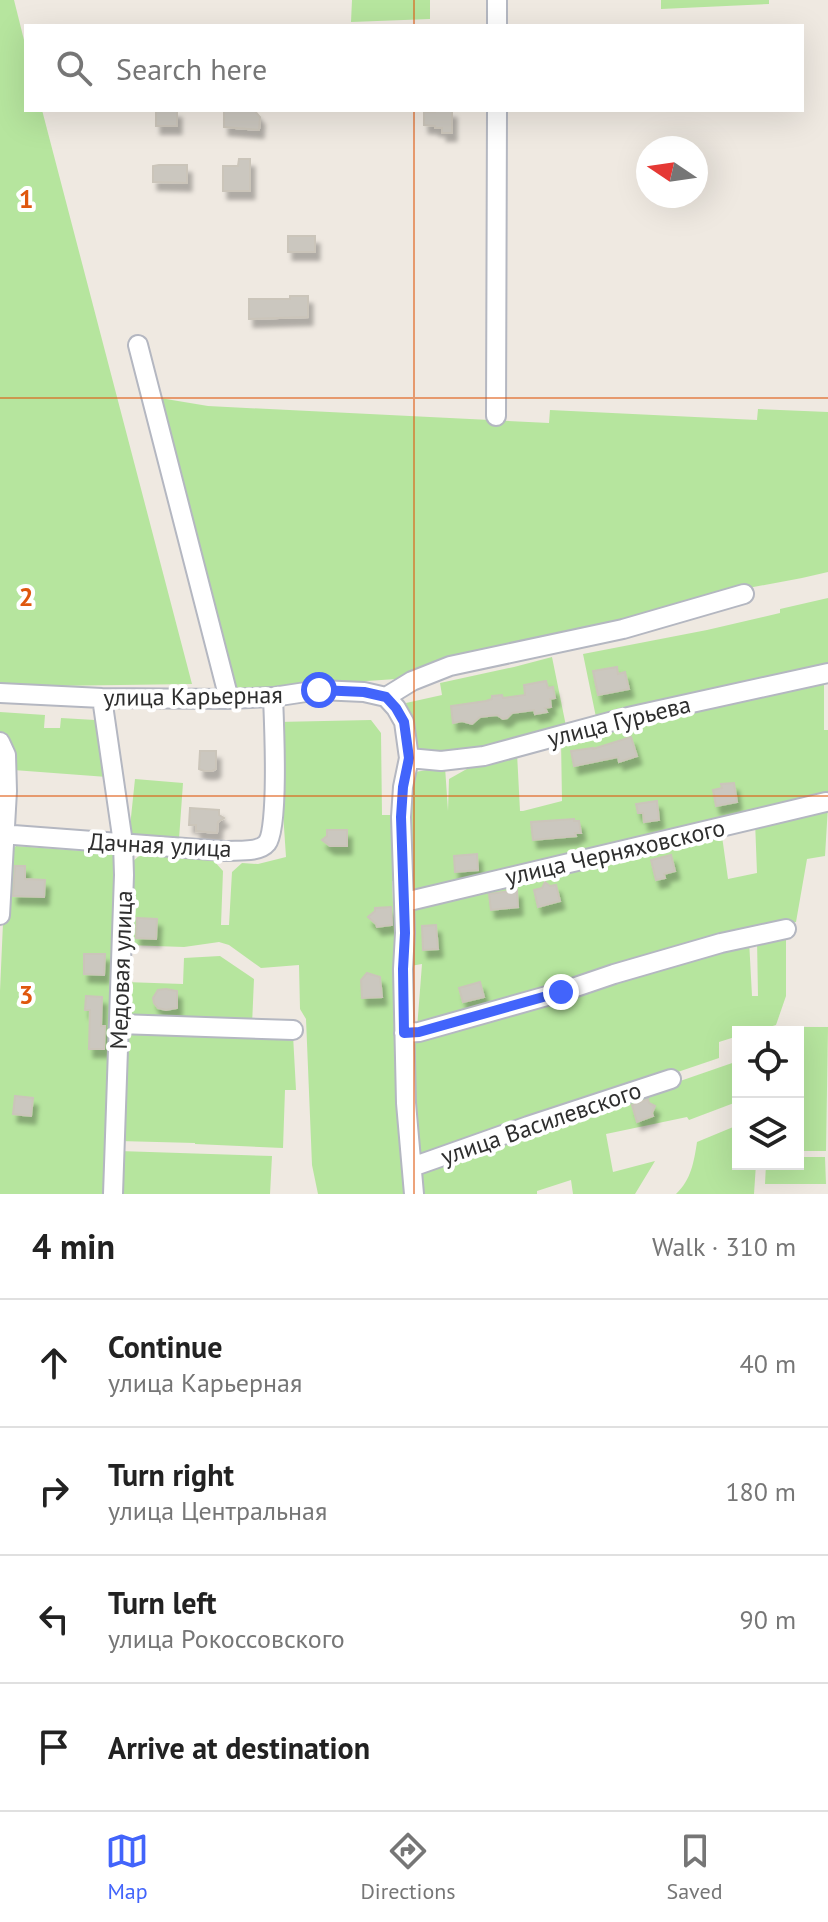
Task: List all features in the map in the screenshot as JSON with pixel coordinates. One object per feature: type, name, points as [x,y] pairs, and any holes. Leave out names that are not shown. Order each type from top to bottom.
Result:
[{"type":"street","points":[[497,0],[497,24]]},
{"type":"street","points":[[496,416],[497,112]]},
{"type":"street","points":[[138,345],[229,699]]},
{"type":"street","points":[[414,1194],[406,1103],[405,902],[401,817],[409,758],[404,722],[386,697],[412,681],[450,666],[623,629],[744,594]]},
{"type":"street","name":"улица Гурьева","points":[[409,758],[441,761],[484,756],[628,717],[828,673]]},
{"type":"street","name":"улица Карьерная","points":[[0,693],[229,699],[319,690],[364,692],[386,697]]},
{"type":"street","name":"Дачная улица","points":[[2,834],[225,851],[260,849],[269,841],[273,830],[273,697]]},
{"type":"street","name":"Медовая улица","points":[[102,698],[123,843],[124,875],[113,1194]]},
{"type":"street","points":[[0,742],[6,755],[7,791],[2,834],[0,915]]},
{"type":"street","name":"улица Черняховского","points":[[405,902],[826,802]]},
{"type":"street","points":[[404,1033],[419,1032],[561,992],[721,943],[786,929]]},
{"type":"street","points":[[119,1024],[293,1030]]},
{"type":"street","name":"улица Василевского","points":[[412,1167],[671,1079]]},
{"type":"green space","points":[[0,0],[14,0],[24,40],[24,112],[43,112],[192,684],[49,686],[0,683]]},
{"type":"green space","points":[[352,0],[430,0],[430,19],[351,22]]},
{"type":"green space","points":[[661,0],[769,0],[769,4],[661,9]]},
{"type":"green space","points":[[160,398],[208,406],[549,423],[550,410],[757,420],[758,409],[828,412],[828,572],[732,591],[624,623],[445,660],[396,679],[237,690]]},
{"type":"green space","points":[[828,598],[828,668],[597,722],[583,654],[707,630]]},
{"type":"green space","points":[[552,657],[567,731],[454,756],[416,750],[406,703],[442,695],[440,683]]},
{"type":"green space","points":[[824,678],[828,797],[410,898],[409,773],[445,767],[448,811],[449,779],[481,761],[517,753],[520,811],[523,811],[562,801],[561,740]]},
{"type":"green space","points":[[0,712],[45,715],[44,728],[60,728],[61,718],[112,721],[107,777],[0,769]]},
{"type":"green space","points":[[371,720],[381,733],[382,815],[395,815],[396,880],[392,881],[393,904],[396,904],[395,958],[407,1194],[318,1194],[312,1165],[306,1019],[300,1009],[299,965],[261,968],[229,945],[219,942],[184,947],[127,945],[130,864],[140,855],[214,861],[223,871],[221,925],[229,925],[232,872],[242,863],[258,864],[286,857],[277,722]]},
{"type":"green space","points":[[135,779],[183,783],[179,839],[129,836]]},
{"type":"green space","points":[[828,806],[825,856],[807,859],[796,922],[763,928],[417,1029],[422,964],[410,966],[411,907],[721,829],[728,879],[757,873],[755,821]]},
{"type":"green space","points":[[16,846],[111,853],[121,863],[109,1194],[0,1194],[0,991],[6,855]]},
{"type":"green space","points":[[786,936],[786,996],[776,1025],[732,1026],[732,1038],[719,1042],[719,1058],[421,1159],[415,1155],[410,1040],[749,940],[752,996],[758,996],[757,939]]},
{"type":"green space","points":[[220,956],[254,979],[252,1025],[124,1020],[125,982],[183,984],[184,958]]},
{"type":"green space","points":[[804,1027],[828,1027],[826,1151],[804,1151]]},
{"type":"green space","points":[[124,1028],[293,1035],[296,1090],[285,1090],[283,1148],[119,1141]]},
{"type":"green space","points":[[732,1063],[732,1104],[689,1120],[687,1117],[606,1134],[613,1172],[655,1161],[635,1194],[573,1194],[571,1180],[537,1191],[537,1194],[418,1194],[416,1178],[422,1170],[452,1163]]},
{"type":"green space","points":[[732,1127],[732,1170],[756,1170],[754,1194],[676,1194],[688,1177],[697,1142]]},
{"type":"green space","points":[[119,1151],[272,1156],[270,1194],[117,1194]]},
{"type":"green space","points":[[804,1157],[825,1157],[826,1184],[765,1184],[766,1170],[804,1170]]},
{"type":"building","points":[[156,112],[177,112],[177,126],[156,126]]},
{"type":"building","points":[[224,112],[256,112],[260,117],[259,130],[224,127]]},
{"type":"building","points":[[424,112],[452,112],[452,133],[442,133],[442,128],[424,125]]},
{"type":"building","points":[[239,159],[250,159],[250,191],[223,191],[223,166],[238,166]]},
{"type":"building","points":[[187,165],[187,183],[153,182],[153,166]]},
{"type":"building","points":[[288,236],[315,236],[315,252],[288,252]]},
{"type":"building","points":[[290,296],[308,296],[308,317],[249,319],[249,299],[290,299]]},
{"type":"building","points":[[617,667],[618,674],[625,672],[629,689],[598,695],[593,671]]},
{"type":"building","points":[[546,681],[548,688],[553,687],[555,698],[550,699],[551,707],[545,708],[547,712],[535,714],[534,710],[512,713],[503,719],[497,715],[480,717],[472,724],[462,721],[453,723],[451,706],[486,701],[492,696],[525,695],[524,685]]},
{"type":"building","points":[[631,737],[637,756],[619,762],[618,757],[574,766],[571,751],[593,749]]},
{"type":"building","points":[[200,751],[216,751],[216,769],[199,769]]},
{"type":"building","points":[[734,783],[737,802],[716,806],[713,790],[722,788],[721,784]]},
{"type":"building","points":[[657,801],[659,820],[644,822],[643,813],[638,813],[636,804]]},
{"type":"building","points":[[190,808],[219,810],[219,815],[224,818],[218,822],[217,833],[196,831],[196,825],[189,825]]},
{"type":"building","points":[[579,821],[581,833],[575,833],[576,836],[533,840],[531,822]]},
{"type":"building","points":[[327,830],[347,830],[347,846],[330,846],[322,840],[327,836]]},
{"type":"building","points":[[477,854],[478,870],[455,872],[454,856]]},
{"type":"building","points":[[671,855],[675,871],[656,880],[651,860]]},
{"type":"building","points":[[15,866],[25,866],[25,879],[45,880],[44,897],[13,896]]},
{"type":"building","points":[[545,882],[550,886],[556,885],[560,901],[538,907],[534,890],[542,888]]},
{"type":"building","points":[[517,890],[518,907],[491,910],[489,894]]},
{"type":"building","points":[[391,907],[392,925],[377,927],[368,917],[375,908]]},
{"type":"building","points":[[137,918],[157,919],[156,939],[136,938]]},
{"type":"building","points":[[436,925],[438,949],[423,950],[422,926]]},
{"type":"building","points":[[84,954],[105,954],[104,975],[84,974]]},
{"type":"building","points":[[367,973],[380,977],[382,997],[362,998],[361,980]]},
{"type":"building","points":[[480,982],[484,997],[463,1002],[459,988]]},
{"type":"building","points":[[158,990],[177,991],[177,1008],[166,1010],[154,1003],[153,998]]},
{"type":"building","points":[[86,996],[102,997],[104,1049],[89,1049],[90,1010],[85,1010]]},
{"type":"building","points":[[15,1096],[33,1098],[31,1116],[13,1114]]},
{"type":"building","points":[[648,1099],[655,1106],[653,1116],[637,1122],[632,1105]]},
{"type":"route","points":[[319,690],[364,692],[386,697],[404,722],[409,758],[401,817],[404,1033],[419,1032],[561,992]]}]
